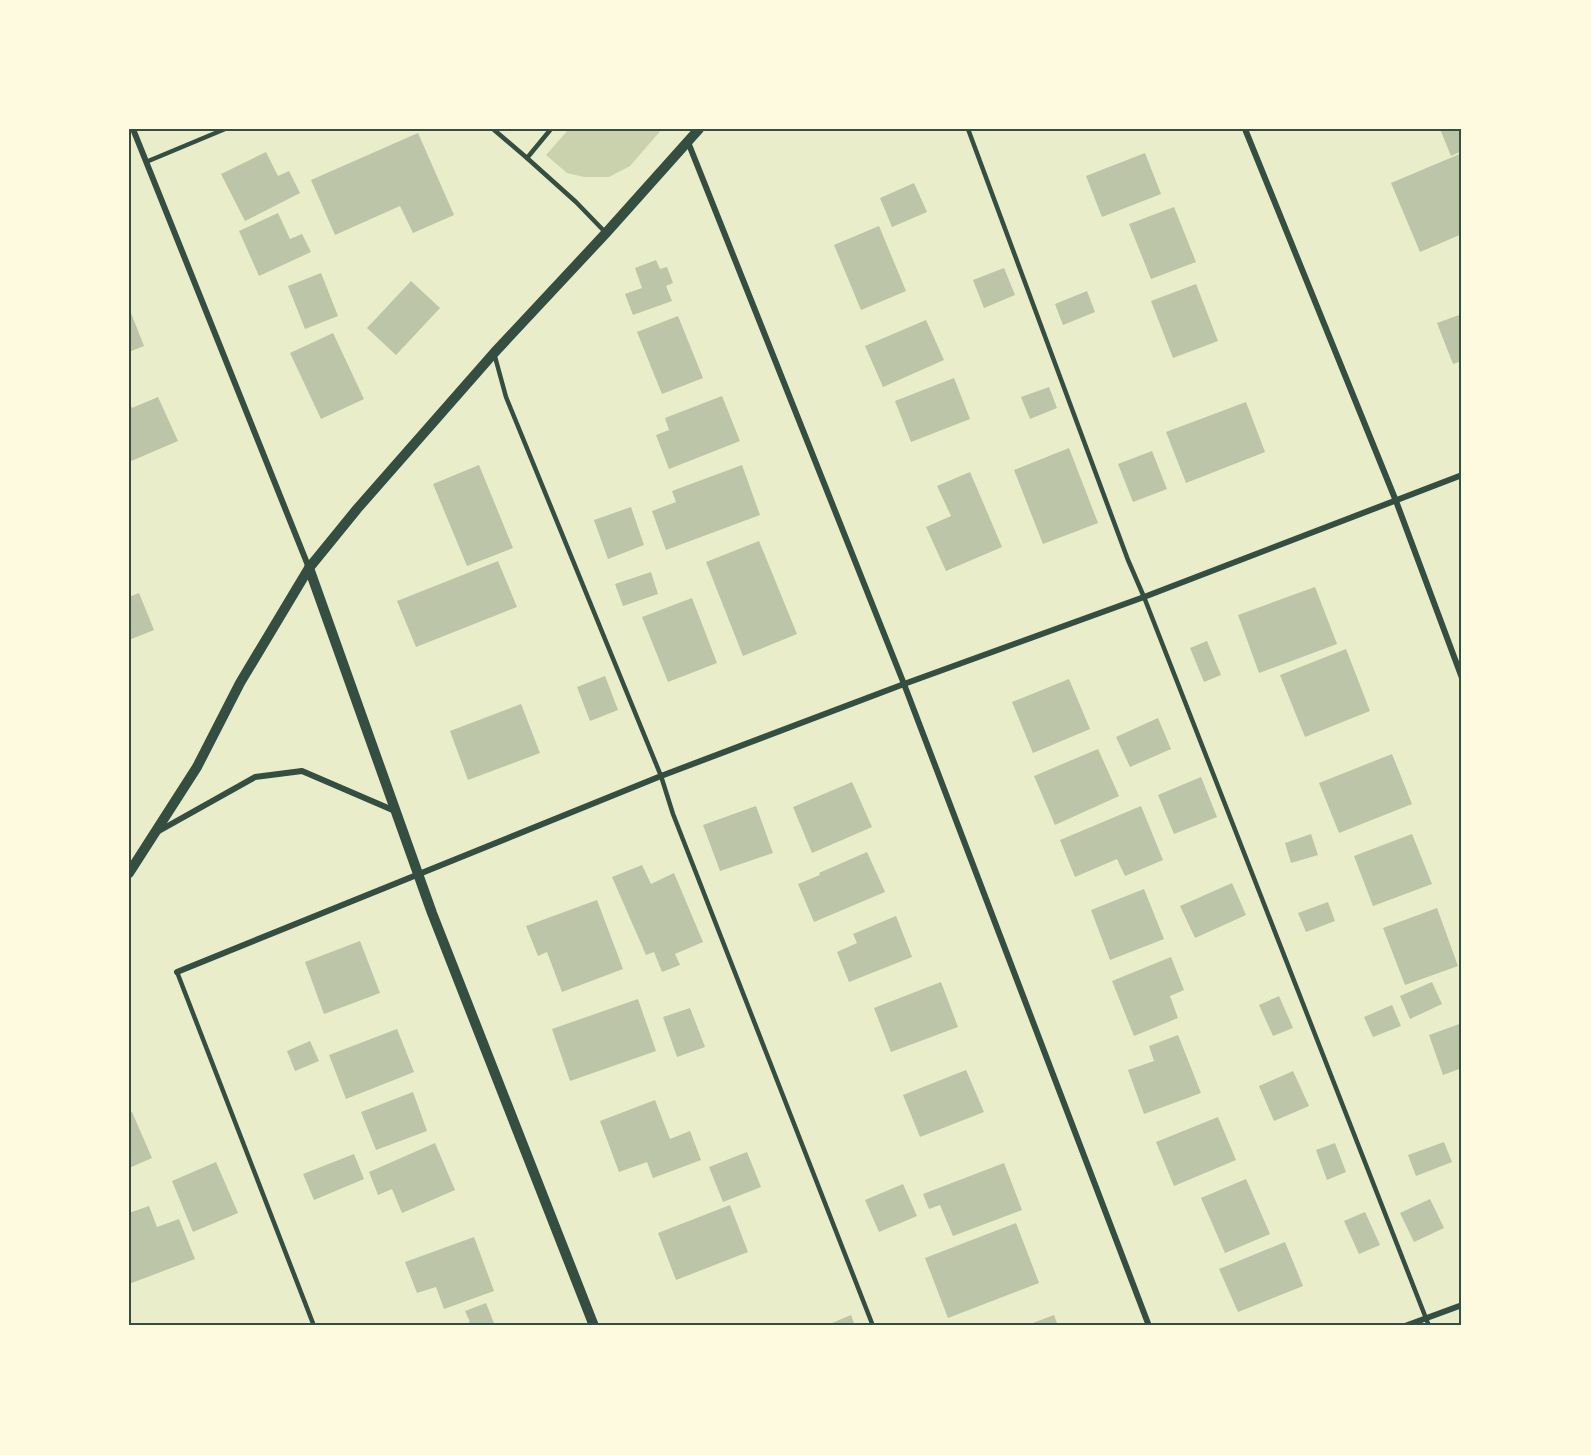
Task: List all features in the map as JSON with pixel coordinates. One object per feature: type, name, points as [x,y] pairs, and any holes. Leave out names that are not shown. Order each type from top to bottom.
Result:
[{"type":"street","points":[[133,129],[309,568],[419,875],[594,1326]]},
{"type":"street","points":[[129,873],[197,767],[240,683],[309,568],[357,509],[494,353],[699,129]]},
{"type":"street","points":[[1245,129],[1396,501],[1462,678]]},
{"type":"street","points":[[687,142],[904,684],[1149,1326]]},
{"type":"street","points":[[177,972],[661,776],[904,684],[1144,597],[1462,474]]},
{"type":"street","points":[[154,834],[255,777],[302,771],[395,811]]},
{"type":"street","points":[[1406,1326],[1462,1305]]},
{"type":"lane","points":[[146,162],[225,129]]},
{"type":"lane","points":[[493,129],[576,202],[606,233]]},
{"type":"lane","points":[[527,158],[551,129]]},
{"type":"lane","points":[[968,129],[1128,560],[1429,1326]]},
{"type":"lane","points":[[494,353],[506,397],[661,776],[673,814],[873,1326]]},
{"type":"lane","points":[[177,972],[314,1326]]},
{"type":"green space","points":[[569,129],[662,129],[630,166],[609,177],[584,177],[567,173],[546,155]]},
{"type":"building","points":[[1440,129],[1462,129],[1462,151],[1451,156]]},
{"type":"building","points":[[418,133],[454,215],[413,233],[400,206],[335,235],[311,180]]},
{"type":"building","points":[[266,152],[278,176],[289,171],[300,193],[245,221],[221,174]]},
{"type":"building","points":[[1145,153],[1161,194],[1102,217],[1086,176]]},
{"type":"building","points":[[1462,153],[1462,234],[1420,252],[1391,183]]},
{"type":"building","points":[[914,183],[927,212],[892,227],[880,198]]},
{"type":"building","points":[[1174,207],[1196,262],[1151,279],[1129,224]]},
{"type":"building","points":[[278,213],[290,239],[302,234],[311,252],[259,276],[239,231]]},
{"type":"building","points":[[879,226],[906,291],[861,310],[834,245]]},
{"type":"building","points":[[656,260],[660,269],[667,267],[673,283],[666,286],[672,301],[633,315],[625,294],[642,288],[635,268]]},
{"type":"building","points":[[1004,268],[1015,295],[984,308],[973,280]]},
{"type":"building","points":[[321,273],[338,316],[305,329],[288,286]]},
{"type":"building","points":[[411,281],[440,308],[396,355],[367,328]]},
{"type":"building","points":[[1196,284],[1218,341],[1173,358],[1151,301]]},
{"type":"building","points":[[1087,291],[1095,312],[1063,325],[1055,304]]},
{"type":"building","points":[[129,308],[144,346],[129,352]]},
{"type":"building","points":[[1462,314],[1462,361],[1453,364],[1437,323]]},
{"type":"building","points":[[678,316],[703,378],[662,394],[637,332]]},
{"type":"building","points":[[926,320],[944,360],[883,387],[865,346]]},
{"type":"building","points":[[333,333],[364,399],[321,419],[290,353]]},
{"type":"building","points":[[954,378],[970,419],[911,442],[895,401]]},
{"type":"building","points":[[1049,387],[1057,408],[1030,419],[1021,397]]},
{"type":"building","points":[[722,396],[740,441],[669,469],[656,435],[669,430],[665,418]]},
{"type":"building","points":[[158,397],[178,441],[129,462],[129,401],[132,408]]},
{"type":"building","points":[[1246,402],[1265,452],[1186,483],[1166,432]]},
{"type":"building","points":[[1069,448],[1098,523],[1043,544],[1014,470]]},
{"type":"building","points":[[1152,451],[1167,489],[1133,502],[1118,464]]},
{"type":"building","points":[[479,465],[513,548],[467,566],[433,484]]},
{"type":"building","points":[[742,465],[760,515],[666,550],[652,511],[676,502],[672,491]]},
{"type":"building","points":[[970,472],[1002,547],[946,571],[926,527],[951,516],[937,486]]},
{"type":"building","points":[[631,507],[644,545],[608,559],[594,520]]},
{"type":"building","points":[[759,541],[797,634],[743,656],[706,562]]},
{"type":"building","points":[[498,561],[517,607],[416,647],[397,601]]},
{"type":"building","points":[[651,572],[658,594],[623,606],[615,584]]},
{"type":"building","points":[[1315,587],[1337,644],[1259,673],[1238,615]]},
{"type":"building","points":[[139,593],[154,630],[129,640],[129,597]]},
{"type":"building","points":[[692,598],[717,663],[668,682],[642,617]]},
{"type":"building","points":[[1207,641],[1221,675],[1204,682],[1190,648]]},
{"type":"building","points":[[1346,649],[1370,711],[1305,737],[1280,675]]},
{"type":"building","points":[[605,676],[618,710],[590,721],[577,687]]},
{"type":"building","points":[[1069,679],[1090,729],[1033,753],[1012,702]]},
{"type":"building","points":[[521,704],[540,753],[468,780],[450,731]]},
{"type":"building","points":[[1158,718],[1171,749],[1130,767],[1116,737]]},
{"type":"building","points":[[1098,749],[1119,796],[1055,825],[1034,776]]},
{"type":"building","points":[[1392,754],[1412,804],[1339,833],[1319,783]]},
{"type":"building","points":[[1201,777],[1217,817],[1174,834],[1158,795]]},
{"type":"building","points":[[852,782],[872,827],[812,853],[793,807]]},
{"type":"building","points":[[756,806],[773,853],[720,871],[703,825]]},
{"type":"building","points":[[1141,806],[1163,860],[1125,876],[1117,859],[1075,877],[1060,840]]},
{"type":"building","points":[[1311,834],[1318,855],[1291,863],[1285,843]]},
{"type":"building","points":[[1412,834],[1432,884],[1373,906],[1354,856]]},
{"type":"building","points":[[867,852],[885,892],[814,922],[798,884]]},
{"type":"building","points":[[642,865],[651,884],[674,873],[703,942],[675,954],[680,965],[662,972],[654,952],[646,955],[612,877]]},
{"type":"building","points":[[1232,883],[1246,915],[1195,938],[1180,906]]},
{"type":"building","points":[[1144,889],[1164,939],[1110,960],[1091,910]]},
{"type":"building","points":[[597,900],[623,969],[562,992],[547,952],[538,956],[526,926]]},
{"type":"building","points":[[1328,902],[1335,921],[1306,932],[1298,913]]},
{"type":"building","points":[[1437,908],[1458,966],[1405,985],[1383,928]]},
{"type":"building","points":[[896,916],[912,957],[849,982],[837,952],[857,943],[853,934]]},
{"type":"building","points":[[360,941],[380,993],[324,1014],[305,962]]},
{"type":"building","points":[[1171,957],[1184,990],[1170,996],[1178,1018],[1134,1036],[1112,981]]},
{"type":"building","points":[[941,982],[958,1027],[891,1052],[874,1008]]},
{"type":"building","points":[[1432,982],[1442,1004],[1410,1019],[1400,996]]},
{"type":"building","points":[[1279,996],[1293,1028],[1273,1036],[1259,1005]]},
{"type":"building","points":[[638,999],[656,1051],[570,1081],[552,1029]]},
{"type":"building","points":[[1392,1005],[1401,1026],[1373,1037],[1364,1017]]},
{"type":"building","points":[[690,1008],[705,1047],[677,1057],[663,1017]]},
{"type":"building","points":[[1462,1023],[1462,1068],[1443,1075],[1429,1035]]},
{"type":"building","points":[[397,1029],[414,1072],[346,1099],[329,1055]]},
{"type":"building","points":[[1178,1035],[1201,1093],[1144,1114],[1128,1070],[1154,1061],[1149,1046]]},
{"type":"building","points":[[310,1041],[319,1061],[295,1071],[287,1051]]},
{"type":"building","points":[[966,1070],[984,1112],[920,1137],[903,1095]]},
{"type":"building","points":[[1293,1071],[1309,1106],[1274,1121],[1259,1086]]},
{"type":"building","points":[[413,1092],[427,1131],[376,1150],[361,1112]]},
{"type":"building","points":[[655,1100],[670,1139],[690,1131],[701,1160],[653,1178],[647,1162],[619,1172],[600,1121]]},
{"type":"building","points":[[132,1112],[152,1158],[129,1168],[129,1113]]},
{"type":"building","points":[[1218,1117],[1236,1160],[1174,1186],[1156,1142]]},
{"type":"building","points":[[1444,1142],[1452,1162],[1416,1176],[1408,1155]]},
{"type":"building","points":[[435,1143],[455,1190],[402,1213],[392,1189],[378,1195],[369,1172]]},
{"type":"building","points":[[1335,1143],[1346,1172],[1327,1180],[1316,1150]]},
{"type":"building","points":[[747,1152],[761,1187],[723,1202],[709,1167]]},
{"type":"building","points":[[354,1154],[364,1179],[314,1200],[303,1174]]},
{"type":"building","points":[[216,1162],[238,1213],[193,1232],[172,1181]]},
{"type":"building","points":[[1004,1163],[1022,1210],[953,1236],[940,1205],[929,1209],[923,1194]]},
{"type":"building","points":[[1246,1179],[1270,1234],[1225,1253],[1201,1198]]},
{"type":"building","points":[[903,1184],[917,1216],[879,1232],[865,1200]]},
{"type":"building","points":[[1430,1199],[1444,1228],[1414,1242],[1400,1213]]},
{"type":"building","points":[[730,1205],[748,1252],[676,1280],[658,1233]]},
{"type":"building","points":[[149,1206],[157,1227],[179,1219],[195,1259],[129,1284],[129,1213]]},
{"type":"building","points":[[1365,1212],[1380,1245],[1359,1254],[1344,1221]]},
{"type":"building","points":[[1016,1223],[1039,1283],[948,1318],[925,1258]]},
{"type":"building","points":[[474,1237],[494,1291],[444,1309],[436,1287],[417,1293],[405,1262]]},
{"type":"building","points":[[1285,1242],[1303,1286],[1238,1312],[1219,1269]]},
{"type":"building","points":[[486,1303],[495,1326],[460,1326],[470,1322],[465,1311]]},
{"type":"building","points":[[851,1315],[855,1326],[825,1326]]},
{"type":"building","points":[[1054,1315],[1058,1326],[1025,1326]]}]
